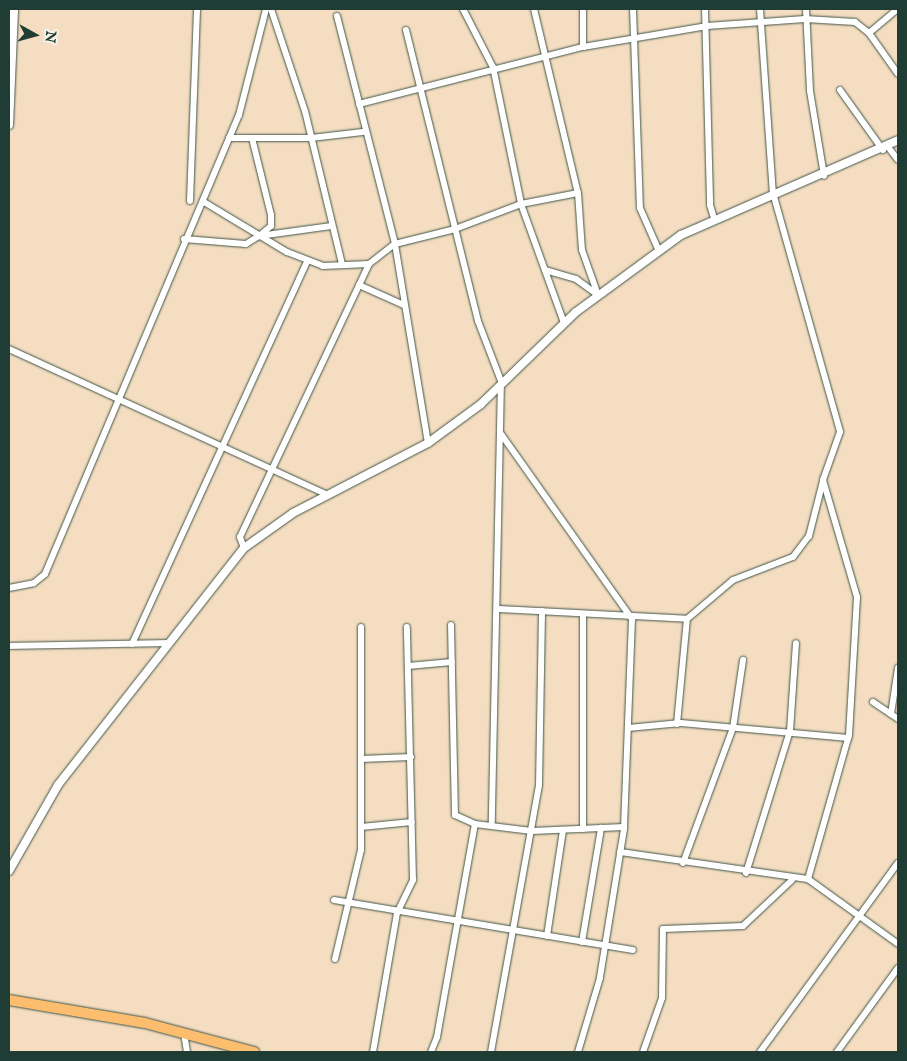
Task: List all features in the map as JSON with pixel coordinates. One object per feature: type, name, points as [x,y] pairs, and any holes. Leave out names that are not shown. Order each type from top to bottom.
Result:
[{"type":"main road","points":[[9,1000],[80,1010],[184,1033],[254,1052]]},
{"type":"street","points":[[9,125],[14,9]]},
{"type":"street","points":[[190,202],[197,9]]},
{"type":"street","points":[[9,588],[34,583],[45,574],[184,239],[204,202],[220,152],[229,138],[266,9]]},
{"type":"street","points":[[271,9],[311,138],[342,264]]},
{"type":"street","points":[[463,9],[493,67],[522,204],[564,323]]},
{"type":"street","points":[[534,9],[578,193],[582,250],[598,295]]},
{"type":"street","points":[[583,9],[583,47]]},
{"type":"street","points":[[633,9],[640,208],[659,252]]},
{"type":"street","points":[[705,9],[707,26],[710,205],[714,218]]},
{"type":"street","points":[[499,609],[687,619],[733,580],[792,557],[809,536],[823,480],[840,432],[773,194],[760,9]]},
{"type":"street","points":[[806,9],[810,91],[824,176]]},
{"type":"street","points":[[869,33],[898,9]]},
{"type":"street","points":[[337,16],[360,104],[363,132],[395,244],[428,443]]},
{"type":"street","points":[[360,104],[493,67],[635,37],[707,26],[805,19],[855,22],[869,33],[898,74]]},
{"type":"street","points":[[406,30],[478,321],[501,381],[499,609],[492,823]]},
{"type":"street","points":[[840,90],[885,148],[898,160]]},
{"type":"street","points":[[229,138],[311,138],[363,132]]},
{"type":"street","points":[[184,239],[246,244],[271,226],[271,215],[252,138]]},
{"type":"street","points":[[9,871],[58,785],[167,643],[244,548],[328,495],[428,443],[481,404],[501,381],[564,323],[598,295],[659,252],[714,218],[824,176],[885,148],[898,140]]},
{"type":"street","points":[[244,548],[240,537],[369,264],[395,244],[455,229],[522,204],[578,193]]},
{"type":"street","points":[[204,202],[259,236],[307,262],[323,266],[369,264]]},
{"type":"street","points":[[259,236],[332,226]]},
{"type":"street","points":[[132,644],[307,262]]},
{"type":"street","points":[[545,270],[587,284],[598,295]]},
{"type":"street","points":[[359,285],[404,305]]},
{"type":"street","points":[[9,349],[328,495]]},
{"type":"street","points":[[501,433],[632,616],[624,827],[605,946],[578,1052]]},
{"type":"street","points":[[808,879],[848,738],[857,597],[823,480]]},
{"type":"street","points":[[491,1052],[539,785],[542,612]]},
{"type":"street","points":[[583,614],[583,829]]},
{"type":"street","points":[[677,724],[687,619]]},
{"type":"street","points":[[451,625],[455,815],[475,824],[492,823],[532,831],[624,827]]},
{"type":"street","points":[[335,959],[361,850],[361,627]]},
{"type":"street","points":[[373,1052],[398,911],[413,880],[407,627]]},
{"type":"street","points":[[9,646],[167,643]]},
{"type":"street","points":[[746,873],[789,733],[796,643]]},
{"type":"street","points":[[683,863],[733,728],[743,660]]},
{"type":"street","points":[[408,666],[452,662]]},
{"type":"street","points":[[891,714],[898,668]]},
{"type":"street","points":[[873,702],[898,719]]},
{"type":"street","points":[[628,728],[677,724],[848,738]]},
{"type":"street","points":[[361,759],[411,756]]},
{"type":"street","points":[[361,827],[412,822]]},
{"type":"street","points":[[431,1052],[458,921],[475,824]]},
{"type":"street","points":[[582,942],[600,828]]},
{"type":"street","points":[[547,936],[563,830]]},
{"type":"street","points":[[620,852],[792,880],[808,879],[898,944]]},
{"type":"street","points":[[760,1052],[898,863]]},
{"type":"street","points":[[644,1052],[662,998],[663,929],[743,926],[792,880]]},
{"type":"street","points":[[334,900],[632,950]]},
{"type":"street","points":[[837,1052],[898,968]]},
{"type":"street","points":[[184,1033],[188,1052]]}]
